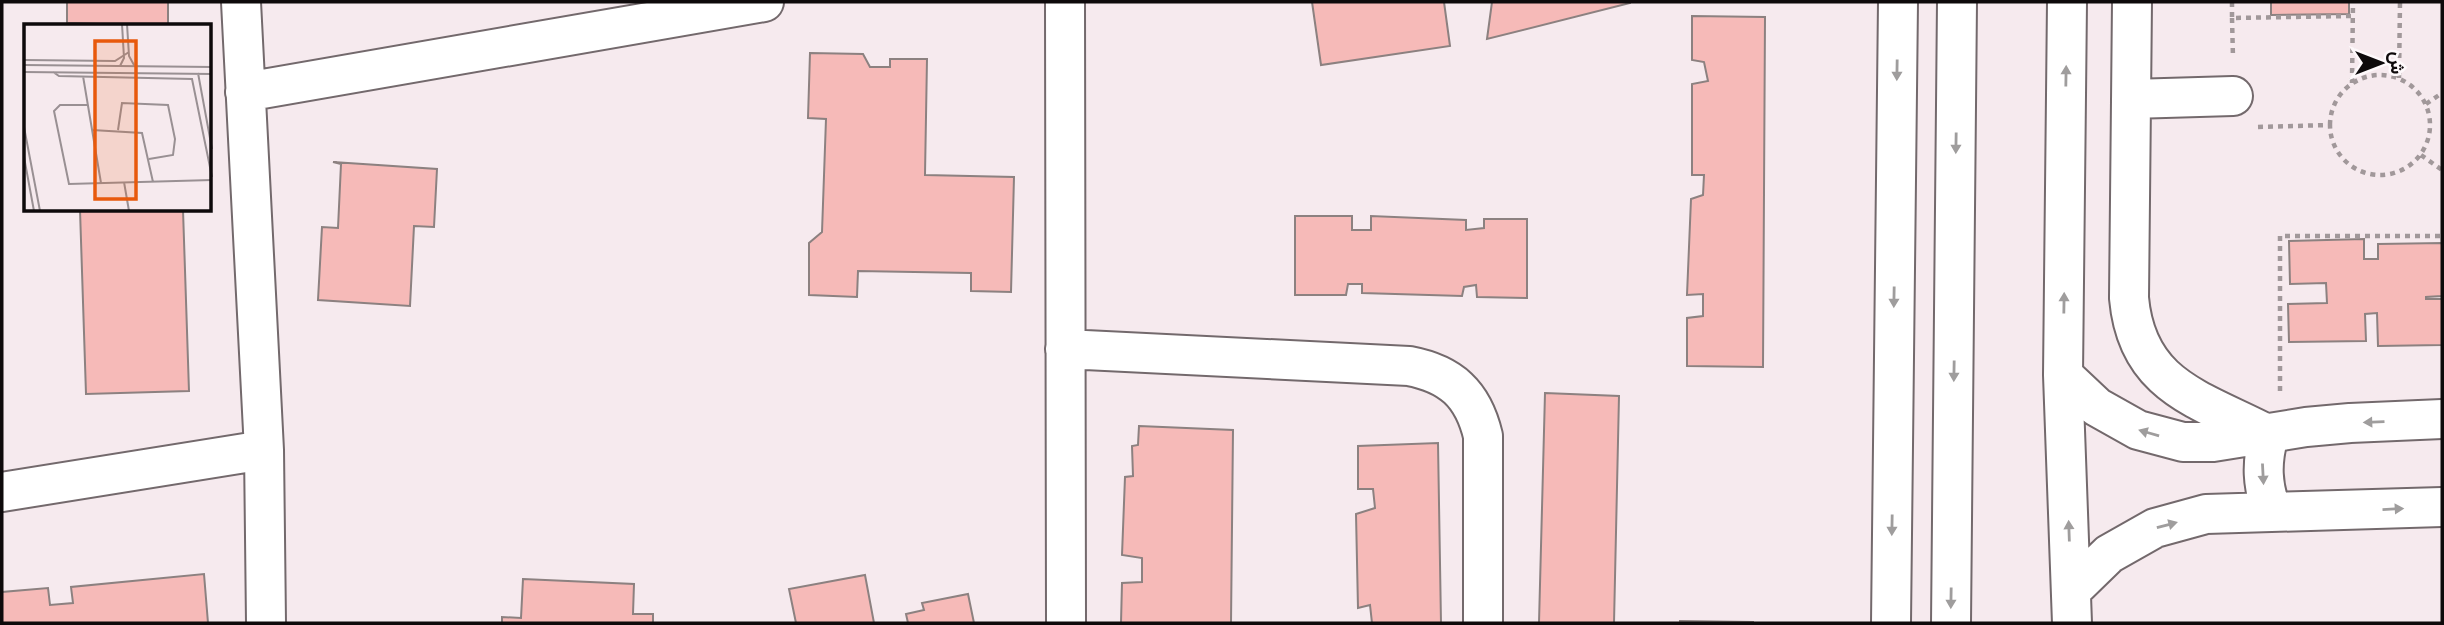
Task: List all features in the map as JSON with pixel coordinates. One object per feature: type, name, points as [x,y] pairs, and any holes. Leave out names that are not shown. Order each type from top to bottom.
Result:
[{"type":"street","points":[[241,2],[264,450],[266,623]]},
{"type":"street","points":[[245,92],[764,2]]},
{"type":"street","points":[[1065,2],[1066,623]]},
{"type":"street","points":[[1891,623],[1898,2]]},
{"type":"street","points":[[1951,623],[1957,2]]},
{"type":"street","points":[[2067,2],[2063,375],[2072,607]]},
{"type":"street","points":[[2132,2],[2129,298],[2136,338],[2158,373],[2174,387],[2274,433]]},
{"type":"street","points":[[2131,99],[2233,96]]},
{"type":"street","points":[[1065,349],[1409,366],[1427,369],[1443,377],[1458,388],[1470,402],[1479,418],[1483,436],[1483,623]]},
{"type":"street","points":[[2063,375],[2097,407],[2138,430],[2183,442],[2213,442],[2350,423],[2442,419]]},
{"type":"street","points":[[2272,513],[2262,474],[2263,454],[2274,433]]},
{"type":"street","points":[[2,492],[264,450]]},
{"type":"street","points":[[2072,607],[2109,554],[2155,528],[2206,514],[2442,507]]},
{"type":"path","points":[[2232,2],[2232,18],[2353,16]]},
{"type":"path","points":[[2352,83],[2353,2]]},
{"type":"path","points":[[2399,78],[2400,2]]},
{"type":"path","points":[[2383,74],[2399,78],[2414,87],[2426,104],[2430,116],[2430,132],[2416,162],[2385,176],[2369,175],[2353,168],[2341,157],[2333,142],[2330,125],[2333,110],[2340,94],[2352,83],[2383,74]]},
{"type":"path","points":[[2426,104],[2442,93]]},
{"type":"path","points":[[2421,155],[2442,170]]},
{"type":"path","points":[[2274,433],[2280,236],[2442,236]]},
{"type":"building","points":[[67,2],[168,2],[168,24],[67,23]]},
{"type":"building","points":[[1312,2],[1444,2],[1450,46],[1321,65]]},
{"type":"building","points":[[1492,2],[1630,2],[1630,3],[1487,39]]},
{"type":"building","points":[[2271,2],[2349,2],[2349,14],[2271,15]]},
{"type":"building","points":[[1692,16],[1765,17],[1763,367],[1687,366],[1687,318],[1703,316],[1703,294],[1687,295],[1691,199],[1703,195],[1704,175],[1692,175],[1692,84],[1708,81],[1704,62],[1692,60]]},
{"type":"building","points":[[810,53],[863,54],[870,67],[890,67],[890,59],[927,59],[925,175],[1014,177],[1011,292],[971,291],[971,273],[858,271],[857,297],[809,295],[809,243],[822,232],[826,119],[808,118]]},
{"type":"building","points":[[333,162],[437,169],[434,227],[414,226],[410,306],[318,300],[322,227],[338,228],[341,164]]},
{"type":"building","points":[[80,212],[183,212],[189,391],[86,394]]},
{"type":"building","points":[[1295,216],[1352,216],[1352,230],[1371,230],[1371,216],[1466,220],[1466,230],[1484,228],[1484,219],[1527,219],[1527,298],[1477,297],[1476,285],[1464,287],[1462,296],[1362,293],[1362,284],[1348,284],[1346,295],[1295,295]]},
{"type":"building","points":[[2364,239],[2364,259],[2378,259],[2378,244],[2442,243],[2442,296],[2426,299],[2442,299],[2442,345],[2378,346],[2377,313],[2365,314],[2366,341],[2289,342],[2288,304],[2327,303],[2326,283],[2290,284],[2289,241]]},
{"type":"building","points":[[1545,393],[1619,396],[1614,623],[1539,623]]},
{"type":"building","points":[[1139,426],[1233,430],[1231,623],[1121,623],[1122,583],[1142,582],[1142,558],[1122,555],[1125,477],[1133,476],[1132,446],[1138,445]]},
{"type":"building","points":[[1438,443],[1441,623],[1372,623],[1370,605],[1358,608],[1356,514],[1375,508],[1373,489],[1358,489],[1358,446]]},
{"type":"building","points":[[204,574],[208,623],[2,623],[2,592],[48,588],[50,605],[73,603],[71,587]]},
{"type":"building","points":[[865,575],[874,623],[796,623],[789,589]]},
{"type":"building","points":[[523,579],[634,584],[633,614],[653,614],[653,623],[502,623],[502,617],[521,618]]},
{"type":"building","points":[[968,594],[974,623],[908,623],[906,614],[924,610],[922,603]]},
{"type":"building","points":[[1753,622],[1753,623],[1680,623]]}]
